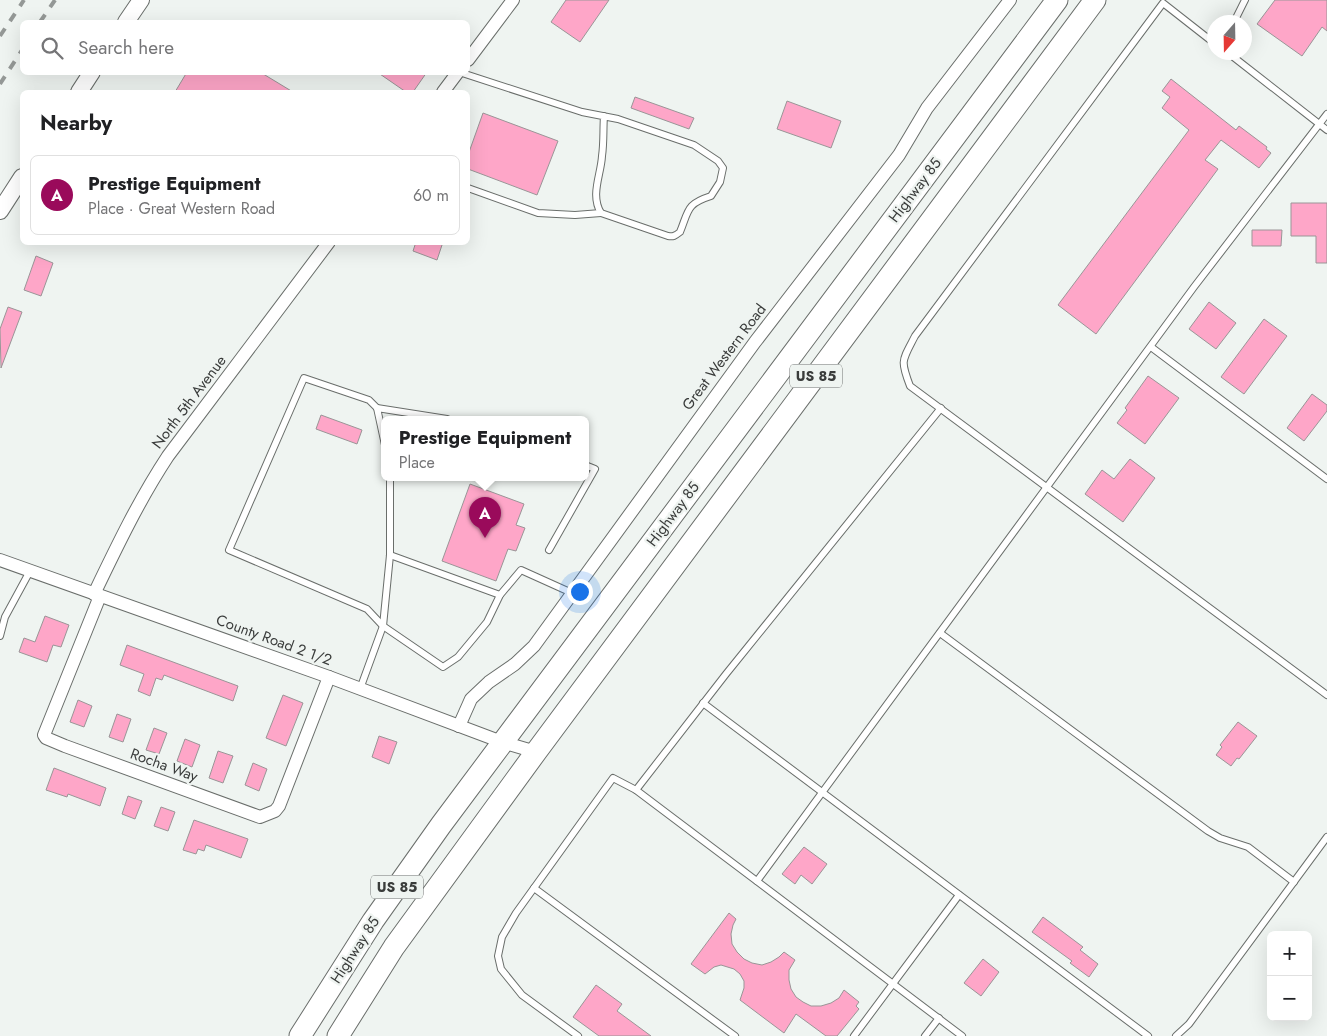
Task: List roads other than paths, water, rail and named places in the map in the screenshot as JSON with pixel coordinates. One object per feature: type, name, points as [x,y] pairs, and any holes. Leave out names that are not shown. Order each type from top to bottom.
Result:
[{"type":"highway","name":"Highway 85","points":[[300,1036],[373,921],[502,742],[1057,0]]},
{"type":"highway","name":"Highway 85","points":[[338,1036],[394,946],[1095,0]]},
{"type":"street","points":[[127,20],[141,0]]},
{"type":"street","points":[[470,57],[513,0]]},
{"type":"street","name":"Great Western Road","points":[[459,726],[471,699],[489,682],[515,664],[534,646],[755,342],[899,155],[927,108],[1010,0]]},
{"type":"street","points":[[80,90],[90,75]]},
{"type":"street","points":[[444,90],[456,75]]},
{"type":"street","points":[[0,211],[20,180]]},
{"type":"street","name":"North 5th Avenue","points":[[97,597],[127,524],[148,486],[327,245]]},
{"type":"street","name":"County Road 2 1/2","points":[[0,560],[97,597],[329,677],[502,742],[536,752]]},
{"type":"street","name":"Rocha Way","points":[[97,597],[44,735],[46,738],[260,817],[275,811],[279,806],[329,677]]},
{"type":"lane","points":[[1238,15],[1245,0]]},
{"type":"lane","points":[[1207,38],[1163,3],[911,342],[905,355],[903,366],[910,386],[1327,695]]},
{"type":"lane","points":[[1237,60],[1327,130]]},
{"type":"lane","points":[[467,75],[582,112],[618,119],[694,145],[718,161],[723,168],[717,190],[711,196],[698,200],[691,205],[680,232],[674,237],[601,213],[575,215],[538,213],[470,189]]},
{"type":"lane","points":[[757,881],[1194,287],[1327,114]]},
{"type":"lane","points":[[601,213],[596,205],[595,193],[602,157],[604,116]]},
{"type":"lane","points":[[1151,347],[1327,479]]},
{"type":"lane","points":[[381,426],[377,408],[369,400],[304,378],[228,550],[367,609],[383,626],[443,667],[458,657],[487,622],[500,595],[521,570],[572,593]]},
{"type":"lane","points":[[377,408],[428,416]]},
{"type":"lane","points":[[636,790],[940,408]]},
{"type":"lane","points":[[589,467],[595,469],[589,480]]},
{"type":"lane","points":[[360,689],[383,626],[390,555],[390,481]]},
{"type":"lane","points":[[549,550],[588,481]]},
{"type":"lane","points":[[390,555],[500,595]]},
{"type":"lane","points":[[0,636],[5,617],[30,570]]},
{"type":"lane","points":[[940,633],[1208,831],[1220,838],[1248,847],[1294,882]]},
{"type":"lane","points":[[703,704],[1148,1036]]},
{"type":"lane","points":[[578,1036],[522,995],[501,969],[498,956],[502,937],[516,913],[613,778],[636,790],[962,1036]]},
{"type":"lane","points":[[1176,1036],[1189,1024],[1327,837]]},
{"type":"lane","points":[[534,888],[735,1036]]},
{"type":"lane","points":[[854,1036],[959,895]]},
{"type":"lane","points":[[925,1036],[939,1018]]},
{"type":"railway","points":[[0,36],[24,0]]},
{"type":"railway","points":[[41,20],[55,0]]},
{"type":"railway","points":[[0,84],[20,53]]},
{"type":"place","name":"Prestige Equipment","points":[[485,538]]}]
